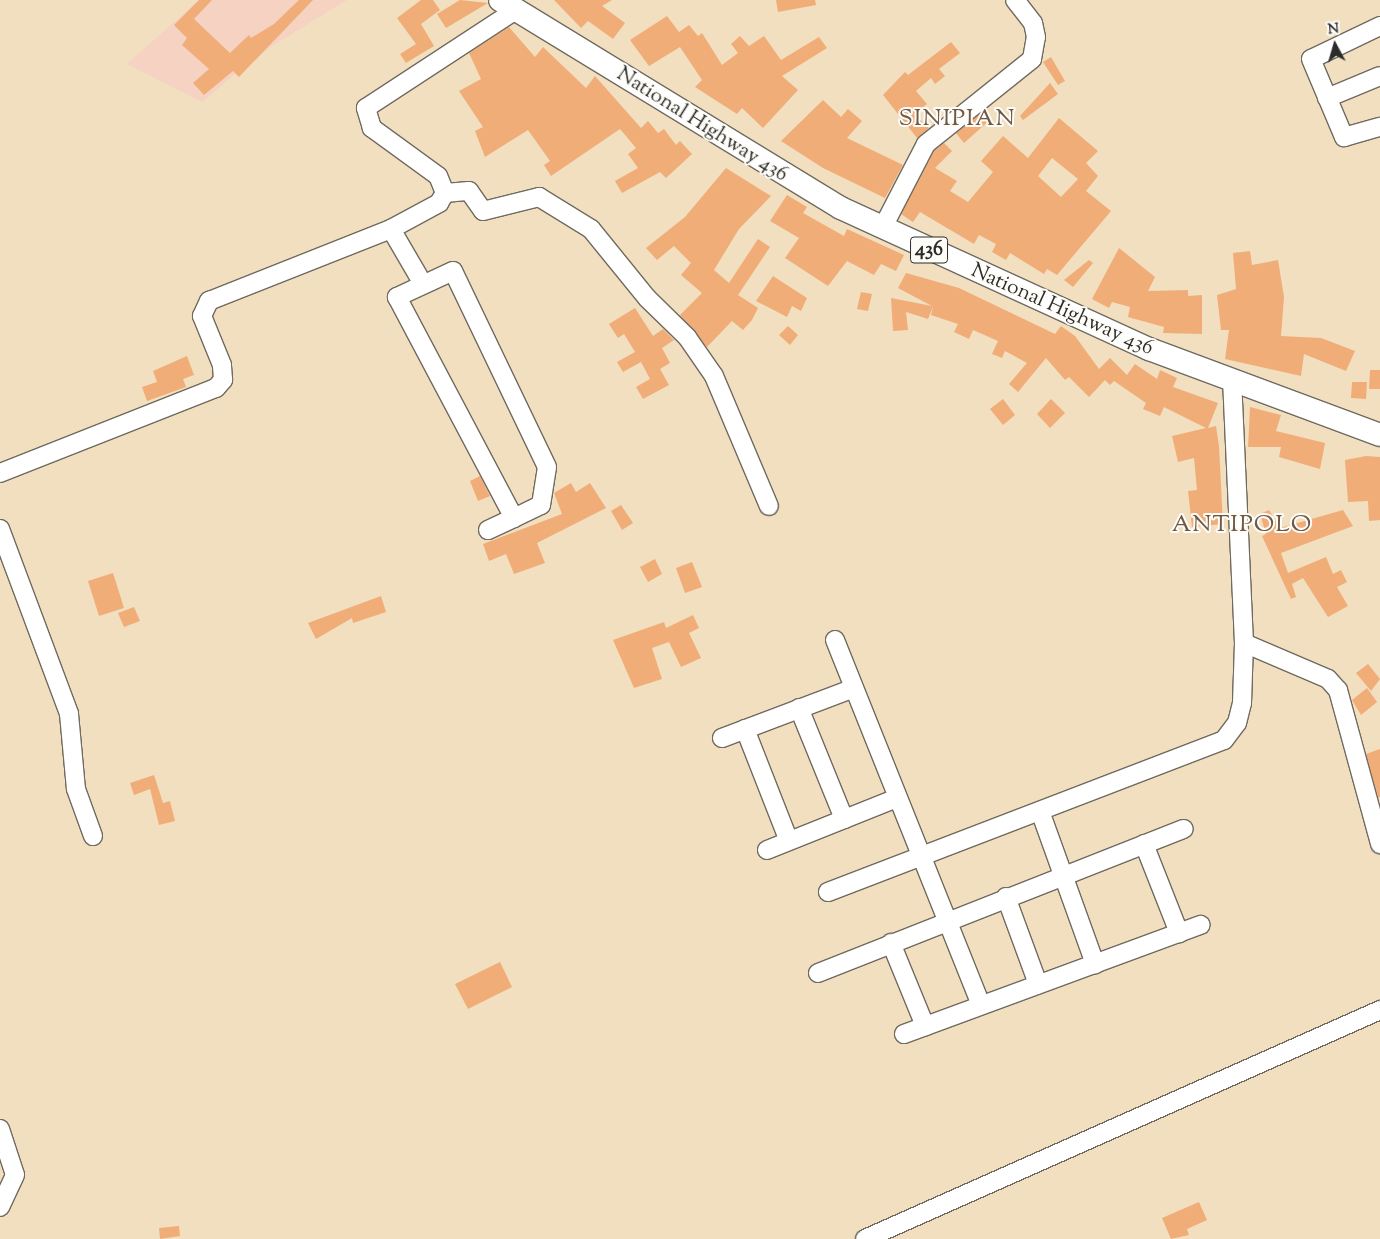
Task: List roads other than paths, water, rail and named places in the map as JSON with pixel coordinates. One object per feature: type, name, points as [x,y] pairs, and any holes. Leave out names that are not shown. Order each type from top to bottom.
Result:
[{"type":"main road","name":"National Highway 436","points":[[508,5],[783,176],[883,227],[981,275],[1232,381],[1380,435]]},
{"type":"street","points":[[883,227],[926,144],[1032,59],[1033,23],[1015,0]]},
{"type":"street","points":[[445,193],[438,176],[372,128],[366,108],[508,5]]},
{"type":"street","points":[[1380,26],[1311,59],[1344,137],[1380,127]]},
{"type":"street","points":[[1327,98],[1380,76]]},
{"type":"street","points":[[445,193],[469,191],[483,211],[539,197],[591,229],[647,298],[688,337],[714,376],[769,506]]},
{"type":"street","points":[[0,473],[216,388],[223,380],[222,365],[202,316],[209,301],[391,229],[439,203],[445,193]]},
{"type":"street","points":[[391,229],[423,284]]},
{"type":"street","points":[[488,530],[514,518],[541,505],[547,467],[453,271],[397,297],[514,518]]},
{"type":"street","points":[[828,892],[1224,740],[1237,723],[1242,703],[1244,643],[1232,381]]},
{"type":"street","points":[[0,529],[69,714],[76,789],[93,836]]},
{"type":"street","points":[[835,640],[920,857],[981,1005]]},
{"type":"street","points":[[1244,643],[1328,678],[1338,690],[1380,844]]},
{"type":"street","points":[[722,738],[854,688]]},
{"type":"street","points":[[799,708],[844,819]]},
{"type":"street","points":[[745,729],[789,841]]},
{"type":"street","points":[[767,850],[897,798]]},
{"type":"street","points":[[1040,811],[1096,964]]},
{"type":"street","points":[[818,973],[946,920],[1184,829]]},
{"type":"street","points":[[1144,844],[1179,933]]},
{"type":"street","points":[[1006,897],[1038,984]]},
{"type":"street","points":[[904,1034],[1201,925]]},
{"type":"street","points":[[891,943],[925,1026]]},
{"type":"street","points":[[865,1239],[1380,1010]]},
{"type":"street","points":[[0,1129],[14,1175],[0,1207]]},
{"type":"district","name":"SINIPIAN","points":[[957,120]]},
{"type":"district","name":"ANTIPOLO","points":[[1242,526]]}]
